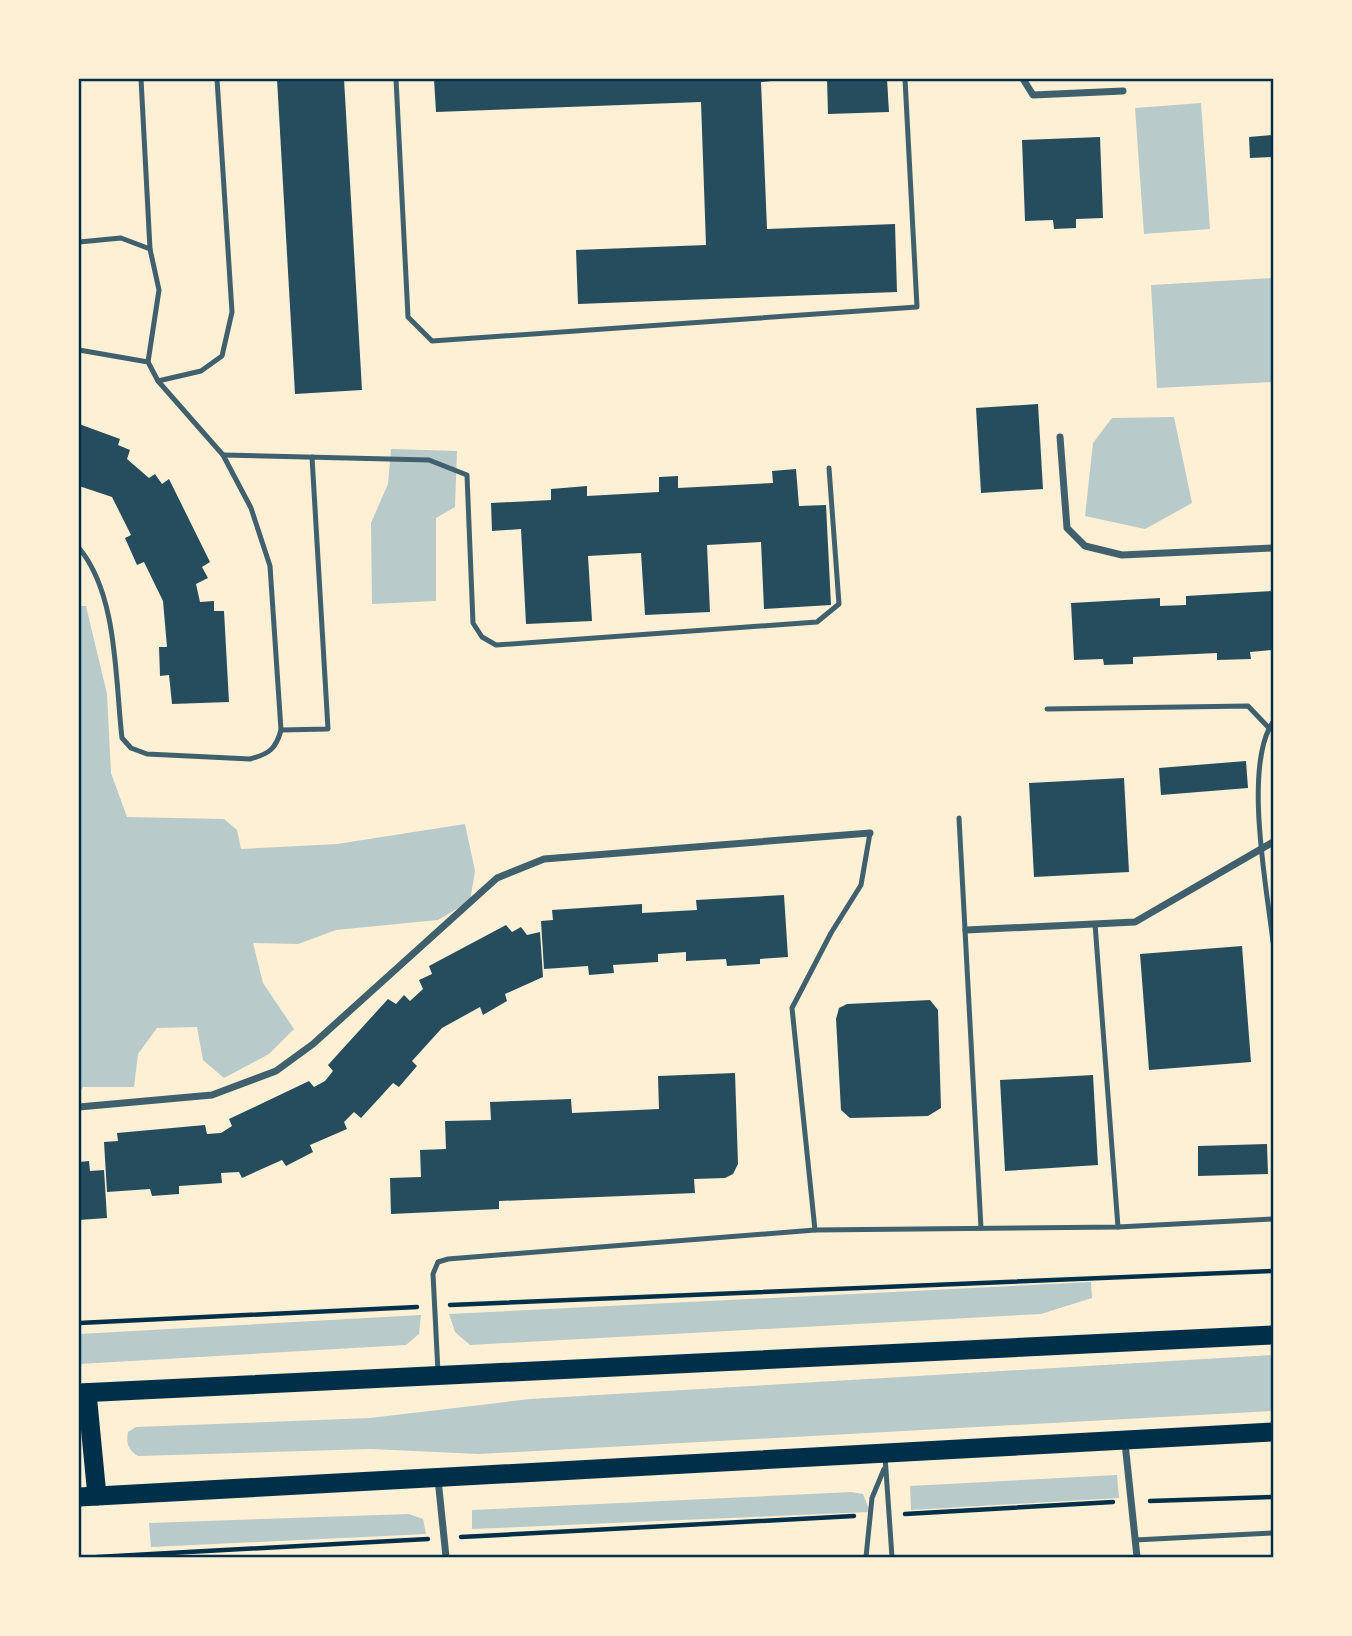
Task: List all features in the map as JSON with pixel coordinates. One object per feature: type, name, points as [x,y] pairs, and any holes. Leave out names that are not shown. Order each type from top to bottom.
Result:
[{"type":"highway","points":[[1273,1335],[83,1393],[88,1497],[438,1478],[885,1461],[1273,1432]]},
{"type":"street","points":[[1023,79],[1033,95],[1123,91]]},
{"type":"street","points":[[1060,436],[1067,528],[1085,547],[1122,555],[1273,548]]},
{"type":"street","points":[[79,1107],[212,1096],[276,1071],[313,1044],[497,878],[544,859],[870,833]]},
{"type":"street","points":[[966,930],[1135,922],[1273,842]]},
{"type":"street","points":[[1125,1442],[1137,1557]]},
{"type":"street","points":[[438,1478],[446,1557]]},
{"type":"lane","points":[[79,548],[90,562],[106,598],[122,738],[131,748],[146,754],[250,759],[267,755],[277,744],[281,730],[270,566],[251,508],[223,455],[158,381],[148,362],[159,290],[150,249],[141,79]]},
{"type":"lane","points":[[158,381],[201,371],[222,356],[232,312],[216,79]]},
{"type":"lane","points":[[396,79],[408,317],[432,341],[917,307],[905,79]]},
{"type":"lane","points":[[79,242],[121,238],[150,249]]},
{"type":"lane","points":[[79,350],[148,362]]},
{"type":"lane","points":[[223,455],[429,460],[467,475],[473,623],[482,637],[496,645],[817,622],[839,604],[829,468]]},
{"type":"lane","points":[[281,730],[328,729],[312,457]]},
{"type":"lane","points":[[1047,709],[1248,706],[1271,725],[1261,760],[1262,847],[1273,942]]},
{"type":"lane","points":[[960,818],[981,1228]]},
{"type":"lane","points":[[815,1230],[792,1008],[831,933],[861,885],[870,833]]},
{"type":"lane","points":[[1095,924],[1118,1227]]},
{"type":"lane","points":[[438,1376],[433,1274],[438,1262],[449,1259],[815,1230],[1118,1227],[1273,1219]]},
{"type":"lane","points":[[885,1461],[892,1557]]},
{"type":"lane","points":[[866,1557],[875,1486],[885,1461]]},
{"type":"lane","points":[[1135,1541],[1273,1533]]},
{"type":"path","points":[[79,1323],[1273,1271]]},
{"type":"path","points":[[890,1514],[1131,1501],[1273,1497]]},
{"type":"path","points":[[97,1557],[871,1516]]},
{"type":"shaded area","points":[[1201,103],[1210,229],[1144,234],[1135,108]]},
{"type":"shaded area","points":[[1273,278],[1273,382],[1157,388],[1151,285]]},
{"type":"shaded area","points":[[1174,417],[1192,503],[1145,529],[1085,516],[1093,443],[1112,418]]},
{"type":"shaded area","points":[[391,449],[457,451],[455,507],[436,518],[436,601],[372,604],[371,523],[388,484]]},
{"type":"shaded area","points":[[79,606],[86,606],[107,694],[111,773],[127,817],[224,819],[237,830],[241,849],[337,844],[465,824],[475,871],[470,901],[438,920],[336,930],[298,944],[253,943],[263,983],[294,1029],[269,1054],[224,1078],[203,1060],[197,1027],[157,1028],[138,1054],[134,1087],[83,1087],[79,1094]]},
{"type":"shaded area","points":[[1091,1282],[1092,1298],[1041,1314],[470,1345],[455,1332],[449,1314]]},
{"type":"shaded area","points":[[421,1315],[419,1334],[406,1345],[79,1364],[79,1334]]},
{"type":"shaded area","points":[[1273,1355],[1273,1411],[479,1454],[371,1449],[138,1456],[128,1446],[127,1440],[128,1432],[136,1427],[370,1418],[530,1399]]},
{"type":"shaded area","points":[[1117,1475],[1119,1498],[911,1510],[910,1486]]},
{"type":"shaded area","points":[[852,1492],[863,1494],[870,1512],[472,1529],[472,1510]]},
{"type":"shaded area","points":[[409,1514],[423,1519],[426,1534],[151,1547],[149,1523]]},
{"type":"building","points":[[277,79],[344,79],[362,390],[295,394]]},
{"type":"building","points":[[434,79],[790,79],[761,82],[767,229],[895,224],[897,292],[578,304],[576,250],[706,245],[701,102],[436,112]]},
{"type":"building","points":[[827,79],[887,79],[889,112],[828,114]]},
{"type":"building","points":[[1273,135],[1273,157],[1250,158],[1249,137]]},
{"type":"building","points":[[1100,137],[1103,218],[1076,219],[1076,228],[1054,229],[1053,220],[1025,221],[1022,140]]},
{"type":"building","points":[[1038,404],[1043,489],[981,493],[976,408]]},
{"type":"building","points":[[79,424],[120,439],[118,445],[130,450],[127,459],[149,478],[155,474],[162,484],[169,479],[210,562],[202,567],[208,578],[196,584],[200,602],[214,601],[214,611],[224,611],[229,702],[172,704],[169,675],[160,676],[159,647],[167,647],[163,601],[144,562],[137,565],[125,538],[131,535],[112,497],[79,486]]},
{"type":"building","points":[[796,469],[799,506],[826,505],[831,605],[764,609],[761,542],[707,545],[710,612],[645,615],[641,553],[588,556],[592,621],[526,624],[521,529],[492,531],[491,503],[551,500],[551,489],[587,486],[587,496],[659,492],[659,477],[678,476],[678,488],[773,483],[772,471]]},
{"type":"building","points":[[1273,591],[1273,650],[1250,652],[1251,659],[1217,660],[1217,653],[1133,657],[1133,664],[1104,665],[1103,659],[1074,660],[1071,603],[1160,598],[1160,606],[1186,605],[1186,596]]},
{"type":"building","points":[[1246,761],[1248,788],[1161,795],[1159,768]]},
{"type":"building","points":[[1124,778],[1129,872],[1034,877],[1029,783]]},
{"type":"building","points":[[784,895],[788,957],[760,959],[760,964],[727,966],[726,959],[686,961],[686,952],[658,954],[658,962],[613,965],[614,973],[589,975],[588,966],[544,969],[541,921],[553,920],[552,910],[642,904],[642,913],[697,910],[696,900]]},
{"type":"building","points":[[506,925],[512,932],[521,927],[527,935],[540,932],[543,977],[505,994],[507,1001],[483,1015],[480,1007],[442,1028],[412,1061],[417,1066],[399,1087],[393,1083],[361,1118],[354,1112],[344,1122],[347,1129],[310,1145],[313,1152],[286,1166],[282,1160],[242,1178],[239,1172],[221,1173],[222,1183],[179,1186],[179,1194],[152,1196],[150,1189],[107,1192],[104,1142],[118,1141],[117,1133],[205,1125],[207,1134],[221,1133],[232,1126],[229,1119],[309,1081],[314,1087],[325,1081],[333,1071],[328,1065],[388,999],[396,1004],[404,995],[410,1001],[423,989],[419,980],[432,974],[429,966]]},
{"type":"building","points":[[1242,946],[1251,1062],[1149,1070],[1140,954]]},
{"type":"building","points":[[930,1000],[938,1010],[941,1108],[928,1116],[850,1118],[841,1110],[836,1019],[839,1008],[847,1004]]},
{"type":"building","points":[[735,1073],[738,1164],[733,1174],[725,1178],[694,1179],[695,1193],[499,1201],[499,1209],[391,1214],[390,1178],[421,1177],[420,1150],[446,1149],[445,1121],[491,1120],[490,1102],[571,1099],[572,1113],[659,1109],[658,1076]]},
{"type":"building","points":[[1093,1075],[1098,1165],[1005,1171],[1000,1080]]},
{"type":"building","points":[[1267,1144],[1268,1174],[1198,1176],[1198,1146]]},
{"type":"building","points":[[89,1161],[90,1171],[104,1170],[107,1218],[79,1220],[79,1162]]}]
